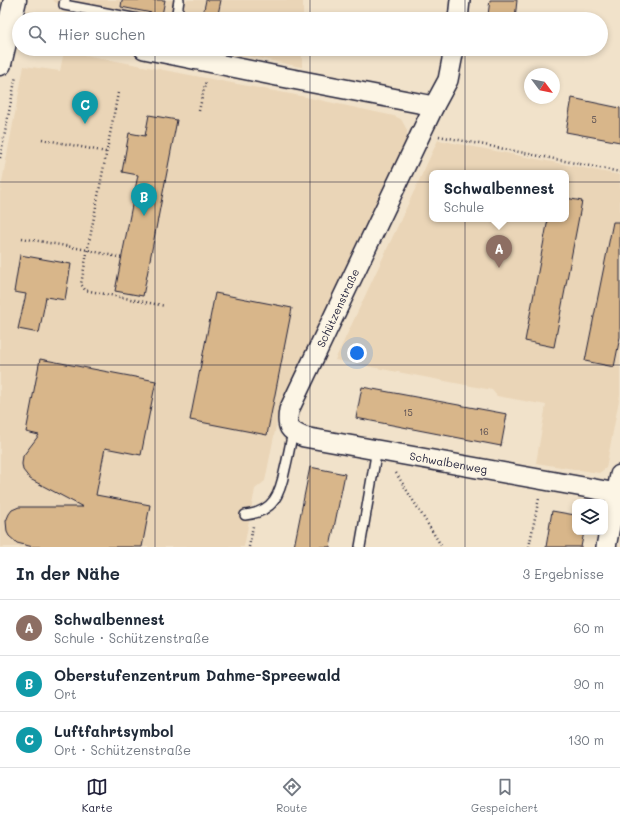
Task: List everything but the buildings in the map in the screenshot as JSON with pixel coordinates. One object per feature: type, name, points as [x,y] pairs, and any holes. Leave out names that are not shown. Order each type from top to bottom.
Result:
[{"type":"main road","points":[[12,12],[15,0]]},
{"type":"main road","points":[[9,69],[10,22]]},
{"type":"street","points":[[459,12],[460,0]]},
{"type":"street","points":[[185,56],[282,77],[434,106]]},
{"type":"street","name":"Schützenstraße","points":[[293,432],[287,421],[289,410],[434,106],[448,80],[453,56]]},
{"type":"street","points":[[293,432],[304,437],[380,450]]},
{"type":"street","name":"Schwalbenweg","points":[[380,450],[617,493]]},
{"type":"street","points":[[606,547],[620,475]]},
{"type":"lane","points":[[65,0],[64,6],[83,12]]},
{"type":"lane","points":[[177,12],[179,0]]},
{"type":"lane","points":[[245,515],[255,514],[271,504],[279,495],[293,432]]},
{"type":"lane","points":[[360,547],[380,450]]},
{"type":"path","points":[[199,111],[210,62]]},
{"type":"path","points":[[0,158],[9,69]]},
{"type":"path","points":[[118,93],[81,284],[85,290],[165,306]]},
{"type":"path","points":[[421,133],[620,172]]},
{"type":"path","points":[[42,138],[106,152]]},
{"type":"path","points":[[22,238],[122,258]]},
{"type":"path","points":[[380,450],[442,547]]},
{"type":"path","points":[[529,547],[542,480]]},
{"type":"path","points":[[249,547],[255,514]]},
{"type":"shaded area","points":[[53,0],[303,0],[303,12],[74,12],[64,10]]},
{"type":"shaded area","points":[[63,56],[90,56],[301,96],[394,116],[401,119],[407,130],[407,139],[279,411],[265,481],[255,489],[244,547],[0,547],[0,192],[24,66],[60,71]]},
{"type":"shaded area","points":[[248,56],[302,56],[301,67]]},
{"type":"shaded area","points":[[438,140],[620,175],[620,395],[606,468],[599,473],[536,463],[546,405],[497,396],[492,390],[335,360]]},
{"type":"place","name":"Luftfahrtsymbol","points":[[85,124]]},
{"type":"place","name":"Oberstufenzentrum Dahme-Spreewald","points":[[144,216]]},
{"type":"place","name":"Schwalbennest","points":[[499,268]]}]
